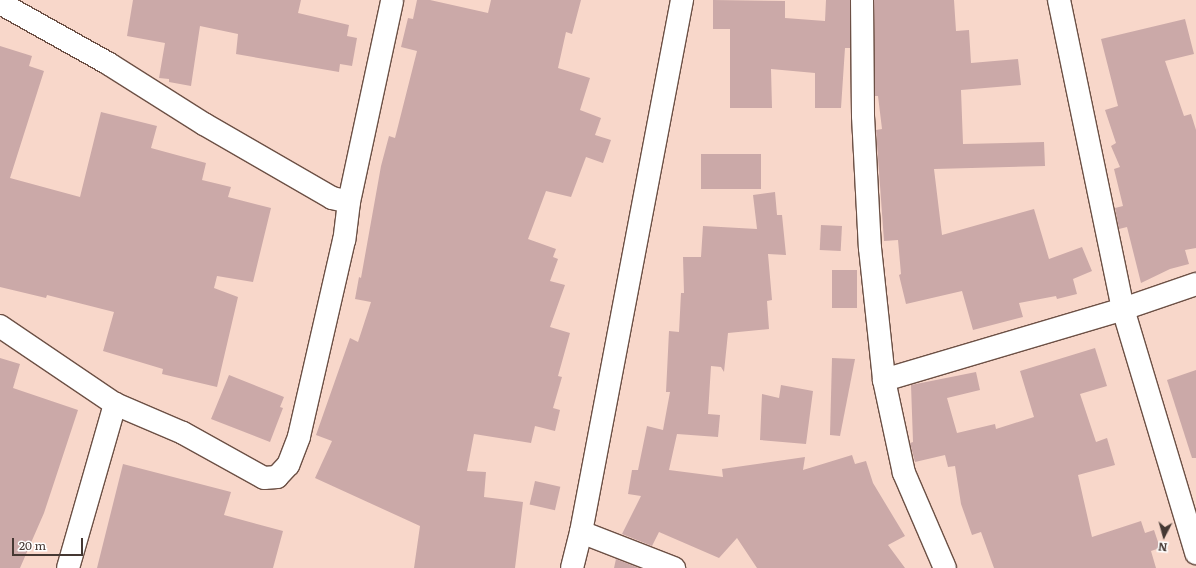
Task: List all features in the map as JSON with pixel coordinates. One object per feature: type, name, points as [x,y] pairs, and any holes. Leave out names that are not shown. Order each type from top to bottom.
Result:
[{"type":"street","points":[[572,568],[581,532],[682,0]]},
{"type":"street","points":[[862,0],[863,116],[870,240],[884,380],[904,473],[945,568]]},
{"type":"street","points":[[1059,0],[1123,309],[1196,553]]},
{"type":"street","points":[[0,2],[109,64],[204,124],[332,198],[349,202]]},
{"type":"street","points":[[0,326],[115,404],[183,433],[264,478],[277,477],[288,465],[298,437],[344,240],[349,202],[392,2]]},
{"type":"street","points":[[884,380],[1123,309],[1196,284]]},
{"type":"street","points":[[68,568],[115,404]]},
{"type":"street","points":[[581,532],[674,568]]},
{"type":"building","points":[[133,0],[301,0],[298,13],[349,25],[347,36],[357,38],[352,66],[340,64],[339,72],[236,54],[238,34],[200,26],[191,86],[169,82],[169,79],[159,78],[165,43],[127,36]]},
{"type":"building","points":[[417,0],[430,0],[488,13],[491,0],[581,0],[572,34],[566,32],[558,68],[590,78],[580,110],[601,118],[595,135],[611,140],[603,163],[586,157],[571,197],[546,191],[528,239],[556,249],[553,257],[558,259],[550,281],[565,285],[550,327],[570,333],[558,376],[562,377],[553,408],[560,410],[555,431],[535,426],[531,443],[474,434],[467,471],[486,472],[484,497],[523,502],[515,568],[414,568],[420,526],[315,478],[332,441],[316,435],[350,338],[358,342],[371,302],[355,299],[359,277],[361,278],[381,166],[389,136],[395,138],[417,51],[401,47],[408,18],[413,19]]},
{"type":"building","points":[[713,0],[785,1],[785,18],[825,21],[826,0],[850,0],[850,48],[845,48],[841,108],[815,108],[815,73],[771,69],[772,108],[730,108],[730,29],[713,29]]},
{"type":"building","points":[[874,0],[954,0],[956,31],[969,30],[971,63],[1018,59],[1021,85],[961,90],[963,144],[1044,142],[1045,166],[934,169],[942,235],[1034,209],[1049,259],[1082,247],[1092,271],[1073,279],[1077,294],[1057,299],[1056,296],[1019,303],[1023,317],[973,330],[962,291],[906,304],[899,275],[901,274],[898,240],[884,241],[876,130],[882,129],[878,96],[875,96]]},
{"type":"building","points":[[1185,19],[1194,54],[1165,61],[1184,116],[1191,114],[1196,130],[1196,248],[1185,250],[1189,264],[1170,269],[1141,283],[1127,227],[1119,229],[1115,208],[1123,206],[1114,169],[1120,167],[1111,146],[1116,143],[1105,110],[1118,106],[1101,39]]},
{"type":"building","points":[[0,46],[32,56],[29,66],[44,71],[10,178],[80,197],[101,112],[157,126],[151,148],[206,163],[202,180],[231,187],[228,197],[271,208],[253,282],[217,276],[214,288],[238,297],[217,387],[162,374],[163,369],[103,351],[114,312],[47,295],[46,298],[0,287]]},
{"type":"building","points":[[701,154],[761,154],[761,189],[701,189]]},
{"type":"building","points":[[775,192],[777,215],[782,215],[786,255],[768,254],[772,300],[767,301],[769,329],[728,333],[724,372],[721,367],[711,366],[708,414],[720,415],[718,437],[677,434],[669,470],[723,477],[722,469],[805,457],[803,470],[852,455],[855,464],[866,461],[873,483],[905,536],[888,545],[905,568],[757,568],[737,538],[719,558],[659,532],[652,546],[622,534],[641,496],[628,494],[632,470],[638,470],[647,426],[663,430],[670,392],[666,392],[669,331],[679,332],[681,293],[684,293],[683,257],[701,257],[703,226],[757,229],[753,195]]},
{"type":"building","points":[[821,225],[842,226],[841,251],[820,250]]},
{"type":"building","points":[[832,270],[857,270],[857,308],[832,308]]},
{"type":"building","points":[[1095,348],[1107,386],[1080,394],[1096,442],[1107,438],[1115,465],[1078,475],[1092,537],[1141,521],[1145,533],[1154,530],[1160,548],[1151,551],[1156,568],[994,568],[981,532],[972,535],[961,504],[955,466],[948,467],[945,455],[915,462],[910,443],[913,442],[911,385],[976,372],[980,390],[947,398],[957,433],[995,424],[996,429],[1034,417],[1020,371]]},
{"type":"building","points":[[0,358],[20,364],[13,388],[78,410],[44,513],[20,568],[0,568]]},
{"type":"building","points":[[832,358],[855,359],[840,436],[830,435]]},
{"type":"building","points":[[1196,370],[1196,458],[1192,458],[1167,380]]},
{"type":"building","points":[[229,375],[284,397],[280,407],[283,408],[270,442],[211,419]]},
{"type":"building","points":[[781,385],[813,391],[806,444],[760,440],[762,394],[779,398]]},
{"type":"building","points":[[123,464],[231,492],[224,515],[283,531],[273,568],[97,568]]},
{"type":"building","points":[[535,481],[560,487],[555,510],[530,504]]},
{"type":"building","points":[[616,559],[639,568],[614,568]]}]
